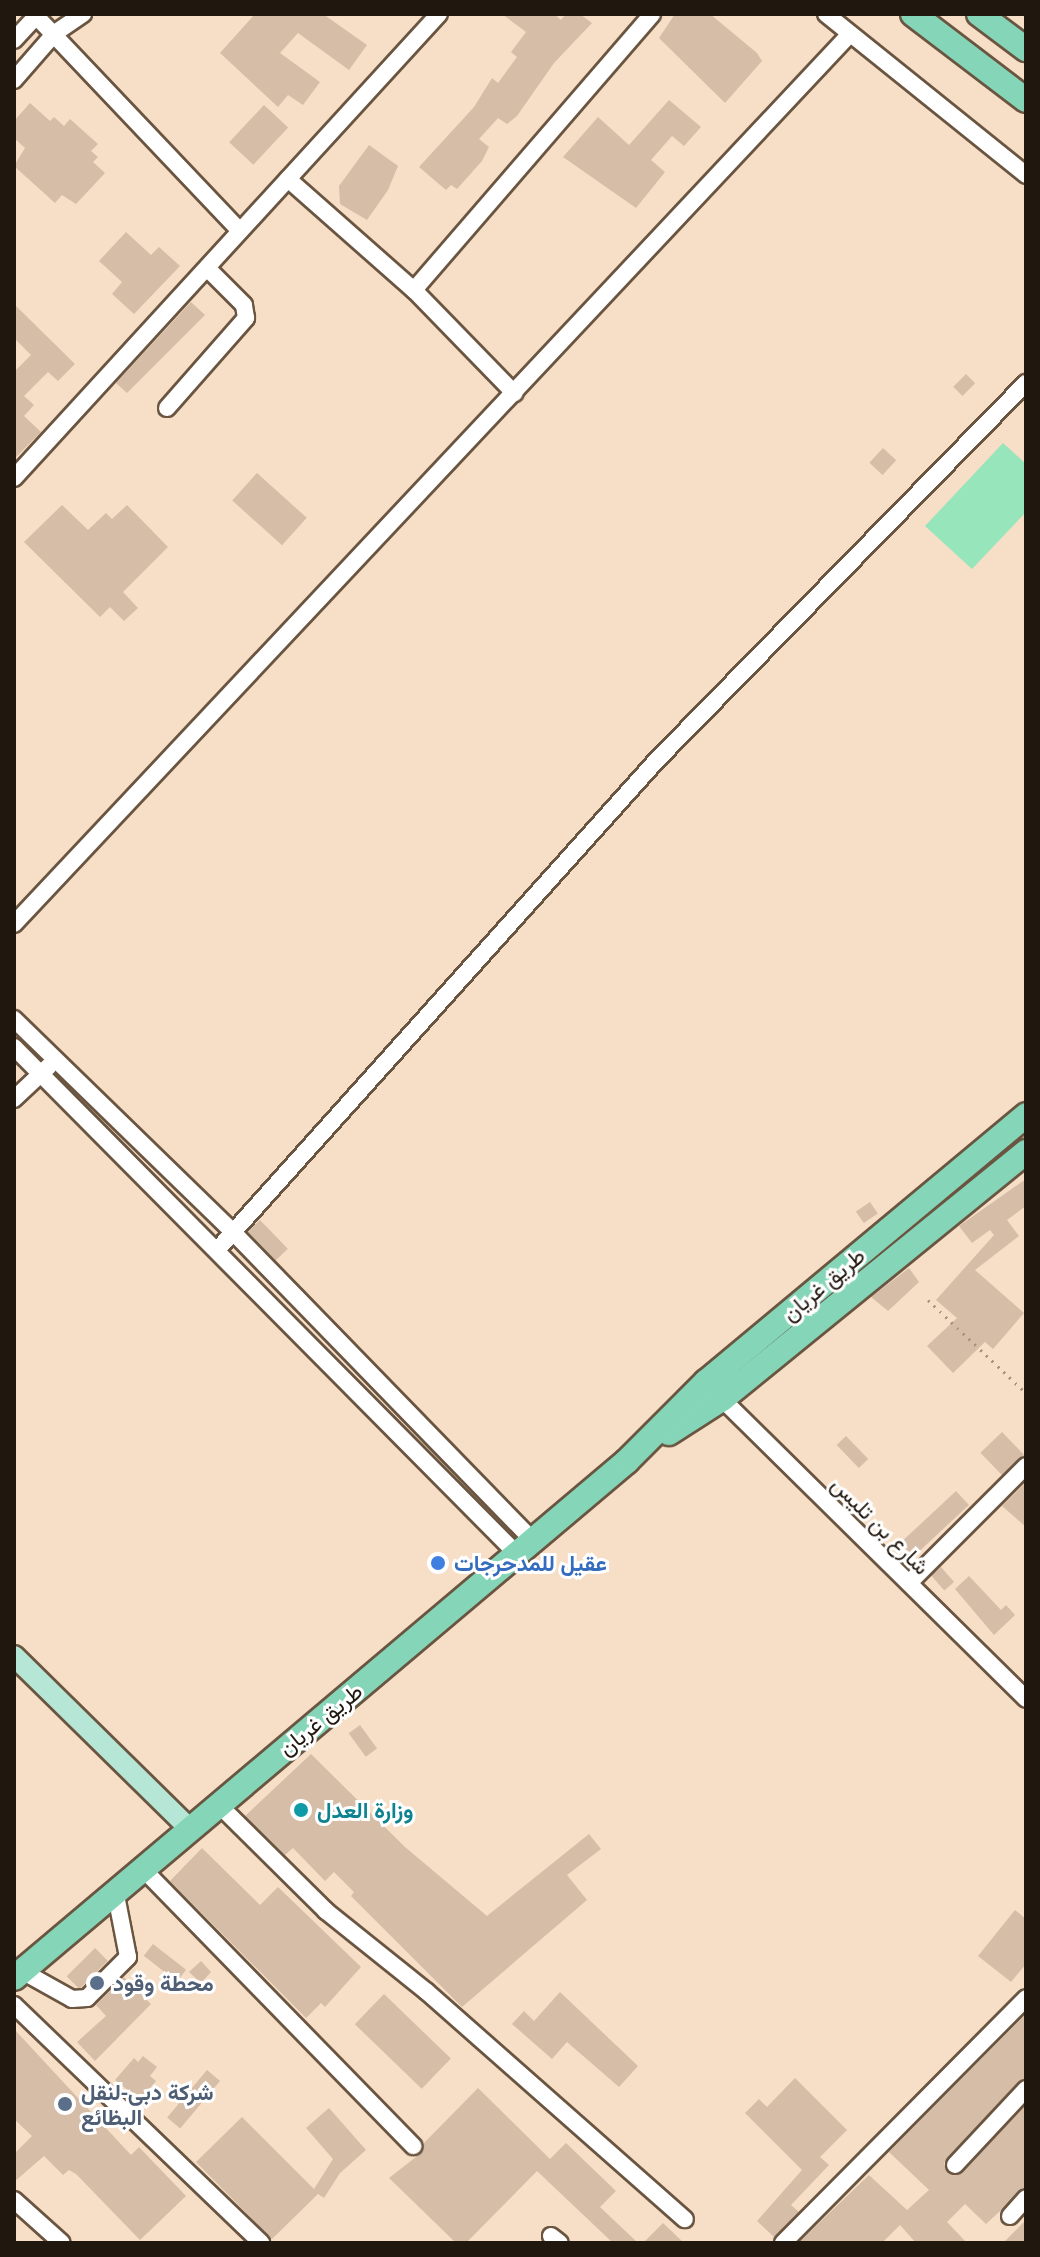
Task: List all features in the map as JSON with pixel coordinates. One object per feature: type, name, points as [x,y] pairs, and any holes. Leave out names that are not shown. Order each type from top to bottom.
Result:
[{"type":"highway","points":[[913,14],[1026,100]]},
{"type":"highway","points":[[979,14],[1026,49]]},
{"type":"highway","points":[[952,44],[1026,119]]},
{"type":"highway","name":"طريق غريان","points":[[714,1390],[1026,1115]]},
{"type":"highway","name":"طريق غريان","points":[[18,1974],[523,1545],[714,1390],[1026,1152]]},
{"type":"main road","points":[[14,1656],[188,1827]]},
{"type":"street","points":[[14,80],[55,33],[83,14]]},
{"type":"street","points":[[14,478],[439,14]]},
{"type":"street","points":[[414,290],[652,14]]},
{"type":"street","points":[[826,14],[1026,175]]},
{"type":"street","points":[[15,37],[37,15],[240,231]]},
{"type":"street","points":[[14,924],[850,34]]},
{"type":"street","points":[[288,179],[414,290],[514,393]]},
{"type":"street","points":[[167,408],[246,318],[244,305],[207,268]]},
{"type":"street","points":[[218,1249],[656,761],[1026,383]]},
{"type":"street","points":[[14,1019],[232,1231],[523,1545]]},
{"type":"street","points":[[14,1047],[523,1545]]},
{"type":"street","points":[[14,1099],[55,1059]]},
{"type":"street","name":"شارع بن تليس","points":[[714,1390],[1026,1699]]},
{"type":"street","points":[[909,1583],[1026,1466]]},
{"type":"street","points":[[217,1803],[334,1918],[426,1991],[685,2219]]},
{"type":"street","points":[[141,1867],[413,2146]]},
{"type":"street","points":[[18,1974],[72,1999],[87,1998],[128,1957],[115,1890]]},
{"type":"street","points":[[783,2243],[1026,1998]]},
{"type":"street","points":[[14,2005],[261,2243]]},
{"type":"street","points":[[955,2165],[1026,2089]]},
{"type":"street","points":[[1010,2216],[1026,2198]]},
{"type":"street","points":[[14,2200],[62,2243]]},
{"type":"path","points":[[928,1300],[1026,1393]]},
{"type":"green space","points":[[1003,443],[1026,464],[1026,512],[972,569],[925,526]]},
{"type":"building","points":[[255,14],[323,14],[367,45],[349,70],[298,33],[280,53],[320,82],[303,105],[288,95],[278,107],[220,53]]},
{"type":"building","points":[[502,14],[554,14],[561,20],[566,14],[580,14],[592,23],[554,63],[517,116],[507,124],[498,118],[479,139],[489,147],[482,161],[457,189],[451,185],[446,190],[419,167],[474,107],[492,78],[498,83],[517,57],[511,52],[526,32]]},
{"type":"building","points":[[675,14],[710,14],[757,53],[762,61],[725,103],[659,38]]},
{"type":"building","points":[[669,100],[701,127],[684,146],[672,136],[651,160],[665,172],[636,208],[563,157],[598,117],[629,145]]},
{"type":"building","points":[[30,103],[50,121],[54,117],[64,126],[70,119],[98,144],[91,151],[98,157],[93,162],[105,173],[76,204],[62,195],[55,203],[14,166],[25,148],[14,138],[14,121]]},
{"type":"building","points":[[264,105],[288,128],[253,165],[229,142]]},
{"type":"building","points":[[369,145],[398,166],[388,190],[367,220],[340,204],[339,186]]},
{"type":"building","points":[[126,232],[151,255],[159,247],[180,266],[134,314],[112,294],[122,282],[99,261]]},
{"type":"building","points":[[191,302],[205,315],[127,393],[116,383]]},
{"type":"building","points":[[14,304],[75,364],[58,381],[48,372],[24,396],[34,405],[24,416],[41,432],[14,459],[14,372],[31,355],[14,338]]},
{"type":"building","points":[[966,374],[975,383],[962,396],[953,387]]},
{"type":"building","points":[[883,448],[896,460],[883,475],[869,463]]},
{"type":"building","points":[[257,473],[307,518],[282,545],[232,500]]},
{"type":"building","points":[[62,505],[88,530],[106,513],[112,519],[127,505],[168,547],[123,592],[138,608],[124,621],[110,607],[100,617],[24,542]]},
{"type":"building","points":[[1026,1179],[1026,1206],[1007,1220],[1019,1236],[975,1270],[1024,1313],[993,1349],[985,1342],[953,1373],[927,1346],[957,1318],[936,1300],[994,1235],[990,1230],[972,1243],[959,1226]]},
{"type":"building","points":[[870,1202],[878,1214],[864,1223],[856,1212]]},
{"type":"building","points":[[260,1220],[288,1249],[276,1261],[248,1232]]},
{"type":"building","points":[[909,1268],[919,1282],[888,1311],[871,1297]]},
{"type":"building","points":[[1002,1432],[1024,1455],[1003,1476],[980,1453]]},
{"type":"building","points":[[846,1436],[868,1459],[859,1468],[837,1445]]},
{"type":"building","points":[[1026,1482],[1026,1527],[1002,1506]]},
{"type":"building","points":[[956,1491],[969,1505],[913,1557],[900,1543]]},
{"type":"building","points":[[941,1567],[954,1582],[944,1591],[931,1576]]},
{"type":"building","points":[[969,1576],[1001,1610],[1006,1605],[1015,1615],[994,1635],[955,1589]]},
{"type":"building","points":[[360,1725],[377,1748],[366,1757],[349,1733]]},
{"type":"building","points":[[311,1754],[405,1847],[487,1916],[589,1834],[601,1849],[567,1875],[587,1900],[462,2007],[351,1896],[354,1892],[334,1872],[325,1881],[293,1848],[285,1855],[245,1816]]},
{"type":"building","points":[[202,1848],[260,1905],[278,1887],[361,1967],[325,2007],[321,2003],[306,2018],[170,1881]]},
{"type":"building","points":[[1015,1910],[1026,1919],[1026,1964],[1011,1982],[978,1956]]},
{"type":"building","points":[[153,1944],[186,1970],[177,1982],[144,1956]]},
{"type":"building","points":[[95,1948],[108,1961],[79,1989],[67,1976]]},
{"type":"building","points":[[201,1961],[211,1972],[201,1983],[189,1972]]},
{"type":"building","points":[[124,1977],[151,2004],[95,2061],[77,2042],[106,2016],[96,2005]]},
{"type":"building","points":[[560,1992],[638,2066],[619,2087],[567,2042],[552,2059],[512,2024],[524,2011],[534,2021]]},
{"type":"building","points":[[384,1994],[451,2059],[422,2089],[355,2024]]},
{"type":"building","points":[[1026,2014],[1026,2078],[944,2163],[948,2174],[962,2173],[1026,2105],[1026,2187],[986,2224],[965,2204],[947,2222],[967,2243],[916,2243],[900,2225],[882,2243],[798,2243],[869,2175],[907,2210],[929,2190],[889,2152]]},
{"type":"building","points":[[14,2029],[131,2155],[139,2147],[186,2196],[140,2240],[76,2174],[69,2170],[63,2175],[44,2156],[14,2182],[14,2154],[32,2136],[14,2119]]},
{"type":"building","points":[[143,2056],[157,2067],[150,2076],[156,2081],[140,2100],[115,2080],[134,2058],[138,2062]]},
{"type":"building","points":[[207,2070],[220,2081],[180,2128],[167,2117]]},
{"type":"building","points":[[795,2078],[847,2130],[820,2157],[829,2165],[791,2205],[799,2212],[774,2237],[757,2221],[802,2170],[745,2113],[759,2099],[767,2107]]},
{"type":"building","points":[[478,2088],[550,2159],[566,2143],[616,2191],[600,2207],[638,2243],[613,2243],[537,2171],[466,2243],[456,2243],[389,2178],[421,2153],[424,2143]]},
{"type":"building","points":[[329,2108],[366,2150],[340,2173],[324,2198],[318,2194],[272,2239],[196,2162],[242,2117],[314,2189],[333,2159],[306,2128]]},
{"type":"building","points":[[1026,2220],[1026,2243],[1003,2243]]},
{"type":"building","points":[[663,2223],[684,2243],[643,2243]]},
{"type":"place","name":"عقيل للمدحرجات","points":[[438,1563]]},
{"type":"place","name":"وزارة العدل","points":[[301,1810]]},
{"type":"place","name":"محطة وقود","points":[[97,1983]]},
{"type":"place","name":"شركة دبي-لنقل البظائع","points":[[65,2104]]}]
